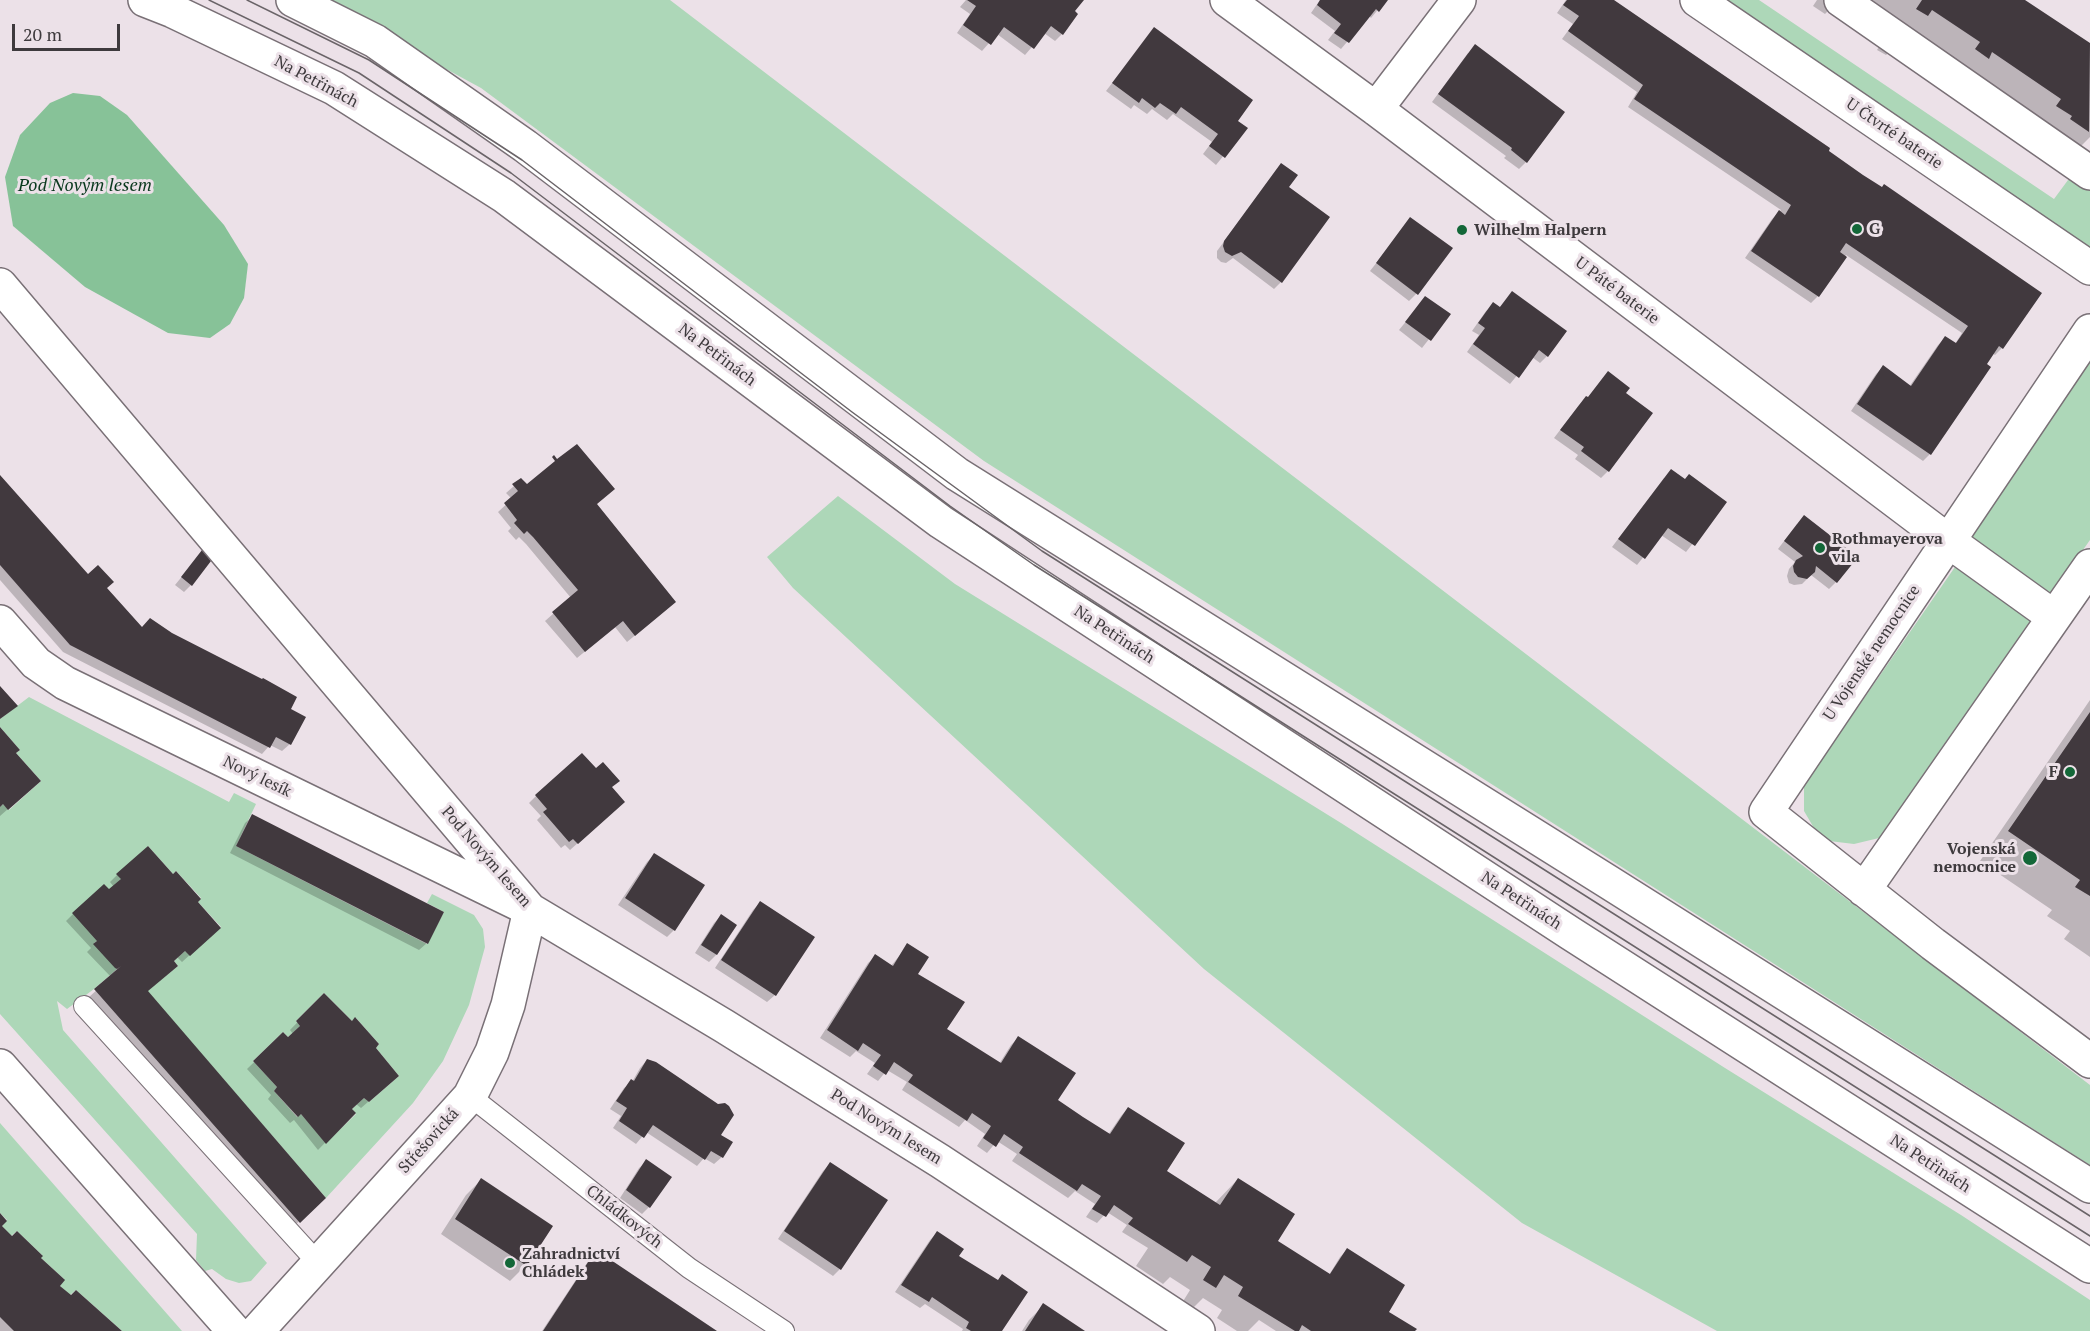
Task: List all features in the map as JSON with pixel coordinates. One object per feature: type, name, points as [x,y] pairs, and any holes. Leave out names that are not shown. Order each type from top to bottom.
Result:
[{"type":"street","name":"Na Petřinách","points":[[145,0],[173,11],[334,88],[504,196],[941,522],[1570,933],[2090,1266]]},
{"type":"street","points":[[293,0],[375,42],[525,146],[957,474],[2090,1186]]},
{"type":"street","name":"U Páté baterie","points":[[1227,0],[1376,109],[1947,540]]},
{"type":"street","points":[[1376,109],[1459,0]]},
{"type":"street","name":"U Čtvrté baterie","points":[[1697,0],[2090,268]]},
{"type":"street","points":[[1841,0],[2090,173]]},
{"type":"street","name":"Pod Novým lesem","points":[[0,285],[530,910],[724,1026],[940,1161],[1198,1331]]},
{"type":"street","name":"U Vojenské nemocnice","points":[[2090,331],[1947,540],[1766,812],[1864,890],[2090,1061]]},
{"type":"street","points":[[1947,540],[2054,617]]},
{"type":"street","points":[[1864,890],[2090,566]]},
{"type":"street","name":"Nový lesík","points":[[0,622],[36,663],[65,683],[530,910]]},
{"type":"street","name":"Střešovická","points":[[256,1331],[470,1096],[492,1052],[505,1014],[530,910]]},
{"type":"street","points":[[0,1066],[234,1331]]},
{"type":"lane","points":[[84,1006],[318,1263]]},
{"type":"lane","name":"Chládkových","points":[[470,1096],[689,1268],[784,1331]]},
{"type":"shaded area","points":[[319,0],[670,0],[2090,1085],[2090,1165],[984,461],[481,88]]},
{"type":"shaded area","points":[[1716,0],[1759,0],[2054,199],[2071,176],[2090,189],[2090,253]]},
{"type":"shaded area","points":[[2090,356],[2090,540],[2052,594],[1965,533]]},
{"type":"shaded area","points":[[838,496],[955,584],[1341,823],[1725,1068],[1961,1215],[2090,1300],[2090,1331],[1717,1331],[1522,1223],[1204,969],[793,588],[767,557]]},
{"type":"shaded area","points":[[1955,567],[2031,620],[1879,838],[1854,844],[1821,840],[1804,811],[1804,785]]},
{"type":"shaded area","points":[[29,697],[229,802],[234,793],[256,804],[236,846],[427,944],[444,912],[427,903],[432,894],[474,915],[483,929],[485,947],[469,1005],[443,1061],[413,1103],[326,1198],[147,991],[178,966],[174,961],[185,951],[190,955],[221,927],[198,902],[201,898],[176,871],[173,874],[148,846],[121,879],[97,941],[94,943],[117,969],[67,1009],[57,1001],[63,1030],[267,1263],[251,1281],[239,1283],[226,1279],[212,1269],[205,1271],[196,1260],[197,1234],[0,1014],[0,807],[3,804],[9,810],[41,781],[16,753],[20,750],[0,727],[0,719]],"holes":[[[324,993],[352,1021],[356,1018],[379,1044],[376,1048],[399,1076],[369,1102],[364,1098],[352,1109],[356,1114],[326,1143],[301,1114],[297,1117],[274,1091],[277,1087],[253,1061],[283,1032],[288,1037],[300,1026],[296,1021]]]},
{"type":"shaded area","points":[[0,1123],[182,1331],[122,1331],[76,1290],[70,1295],[60,1286],[64,1279],[41,1258],[42,1255],[17,1231],[11,1236],[2,1226],[7,1220],[0,1213]]},
{"type":"water","name":"Pod Novým lesem","points":[[73,93],[100,96],[127,115],[224,225],[248,264],[244,298],[230,324],[210,338],[168,333],[85,287],[13,226],[5,177],[20,135],[50,103]]},
{"type":"building","points":[[967,0],[1084,0],[1075,11],[1078,14],[1063,35],[1051,26],[1034,49],[1004,27],[991,45],[963,25],[976,6]]},
{"type":"building","points":[[1320,0],[1388,0],[1379,12],[1376,9],[1349,43],[1334,33],[1341,24],[1317,5]]},
{"type":"building","name":"G","points":[[1567,0],[1614,0],[1830,148],[1829,151],[1863,175],[1882,187],[1884,184],[2042,293],[2003,349],[1999,346],[1987,364],[1991,367],[1931,455],[1857,404],[1883,365],[1911,386],[1945,336],[1956,343],[1968,326],[1846,243],[1840,252],[1847,257],[1819,297],[1751,251],[1779,210],[1785,215],[1791,205],[1634,99],[1643,85],[1568,31],[1579,16],[1563,5]]},
{"type":"building","points":[[1922,0],[2025,0],[2090,43],[2089,132],[2070,119],[2072,116],[2056,106],[2061,99],[1992,52],[1989,59],[1975,49],[1980,42],[1932,10],[1928,16],[1916,9]]},
{"type":"building","points":[[1154,27],[1253,100],[1238,121],[1248,128],[1225,158],[1209,146],[1218,134],[1181,107],[1176,114],[1160,103],[1155,108],[1142,98],[1139,103],[1112,83]]},
{"type":"building","points":[[1475,44],[1565,112],[1527,163],[1511,150],[1512,148],[1438,94]]},
{"type":"building","points":[[1281,163],[1298,175],[1289,187],[1330,217],[1282,283],[1241,252],[1232,256],[1225,252],[1223,246],[1224,241]]},
{"type":"building","points":[[1410,217],[1453,248],[1418,295],[1376,263]]},
{"type":"building","points":[[1512,291],[1567,331],[1548,357],[1539,350],[1519,378],[1473,344],[1485,328],[1478,323],[1493,302],[1500,307]]},
{"type":"building","points":[[1425,296],[1451,314],[1431,341],[1405,322]]},
{"type":"building","points":[[1608,371],[1630,388],[1626,393],[1653,413],[1609,472],[1581,451],[1584,447],[1560,430]]},
{"type":"building","points":[[577,444],[615,489],[597,504],[676,602],[635,636],[623,621],[585,652],[552,612],[578,590],[533,537],[527,531],[524,534],[514,523],[517,520],[504,503],[518,491],[512,484],[521,478],[527,484],[555,461],[552,457],[554,455],[557,459]]},
{"type":"building","points":[[1671,469],[1685,479],[1689,474],[1727,502],[1695,546],[1668,528],[1645,559],[1618,539]]},
{"type":"building","points":[[0,475],[88,574],[98,565],[114,582],[107,588],[142,627],[150,618],[172,633],[297,697],[291,709],[306,717],[291,745],[276,737],[270,748],[70,645],[0,565]]},
{"type":"building","name":"Rothmayerova vila","points":[[1804,515],[1858,557],[1837,583],[1816,566],[1815,572],[1807,579],[1798,577],[1794,572],[1793,566],[1796,560],[1803,556],[1784,541]]},
{"type":"building","points":[[202,550],[211,561],[192,586],[181,577]]},
{"type":"building","points":[[0,686],[18,706],[0,719]]},
{"type":"building","name":"F","points":[[2090,712],[2090,896],[2075,887],[2080,880],[2008,831]]},
{"type":"building","points":[[0,727],[20,750],[16,753],[41,781],[8,810],[3,804],[0,807]]},
{"type":"building","points":[[582,753],[596,768],[603,762],[620,781],[612,787],[625,802],[578,844],[573,839],[569,842],[543,812],[547,809],[535,795]]},
{"type":"building","points":[[252,814],[444,912],[428,944],[236,846]]},
{"type":"building","points":[[148,846],[173,874],[176,871],[201,899],[198,902],[221,928],[190,956],[185,951],[174,961],[178,966],[148,991],[326,1198],[300,1223],[94,989],[121,966],[115,968],[93,944],[97,941],[72,913],[104,884],[109,889],[121,879],[116,874]]},
{"type":"building","points":[[654,853],[705,885],[675,931],[625,898]]},
{"type":"building","points":[[760,901],[815,937],[776,996],[721,960]]},
{"type":"building","points":[[721,914],[737,925],[717,955],[701,945]]},
{"type":"building","points":[[907,943],[929,957],[918,974],[965,1002],[947,1029],[1001,1063],[1018,1036],[1076,1073],[1058,1100],[1110,1134],[1128,1107],[1185,1143],[1167,1171],[1220,1205],[1238,1178],[1295,1214],[1278,1241],[1330,1274],[1347,1248],[1405,1285],[1389,1312],[1417,1329],[1415,1331],[1311,1331],[1302,1325],[1299,1331],[1295,1331],[1238,1296],[1243,1287],[1224,1275],[1216,1288],[1203,1280],[1211,1267],[1192,1255],[1187,1262],[1128,1224],[1133,1218],[1114,1205],[1106,1217],[1092,1209],[1101,1196],[1082,1184],[1077,1191],[1019,1153],[1023,1147],[1004,1134],[996,1147],[983,1138],[991,1126],[972,1113],[967,1121],[908,1082],[913,1075],[894,1062],[886,1075],[873,1066],[881,1055],[863,1043],[858,1051],[827,1030],[875,954],[893,966]]},
{"type":"building","points":[[324,993],[352,1021],[355,1017],[379,1044],[376,1048],[399,1076],[369,1102],[364,1098],[352,1109],[356,1113],[326,1144],[301,1114],[298,1117],[274,1091],[277,1087],[253,1061],[283,1032],[288,1037],[300,1026],[296,1021]]},
{"type":"building","points":[[647,1059],[656,1062],[718,1104],[725,1103],[729,1106],[734,1115],[721,1135],[733,1142],[723,1158],[711,1151],[705,1160],[653,1125],[644,1138],[619,1121],[627,1108],[616,1101],[631,1079],[634,1081]]},
{"type":"building","points":[[646,1159],[672,1177],[650,1208],[626,1190]]},
{"type":"building","points":[[830,1162],[888,1200],[841,1270],[784,1231]]},
{"type":"building","points":[[481,1178],[553,1226],[527,1266],[455,1219]]},
{"type":"building","points":[[0,1213],[7,1221],[2,1226],[12,1236],[17,1231],[65,1280],[60,1286],[71,1295],[76,1290],[122,1331],[14,1331],[0,1317]]},
{"type":"building","points":[[937,1231],[964,1249],[959,1256],[998,1280],[1002,1274],[1028,1292],[1002,1331],[971,1331],[966,1328],[969,1322],[932,1297],[929,1302],[901,1285]]},
{"type":"building","points":[[596,1250],[717,1331],[543,1331]]},
{"type":"building","points":[[1043,1303],[1085,1331],[1025,1331]]},
{"type":"tram line","points":[[209,0],[359,73],[511,173],[950,506],[1034,565],[2090,1236]]},
{"type":"tram line","points":[[247,0],[369,60],[522,160],[852,412],[1042,551],[2090,1216]]},
{"type":"place","name":"G","points":[[1857,229]]},
{"type":"place","name":"Wilhelm Halpern","points":[[1462,230]]},
{"type":"place","name":"Rothmayerova vila","points":[[1820,548]]},
{"type":"place","name":"F","points":[[2070,772]]},
{"type":"place","name":"Vojenská nemocnice","points":[[2030,858]]},
{"type":"place","name":"Zahradnictví Chládek","points":[[510,1263]]}]
